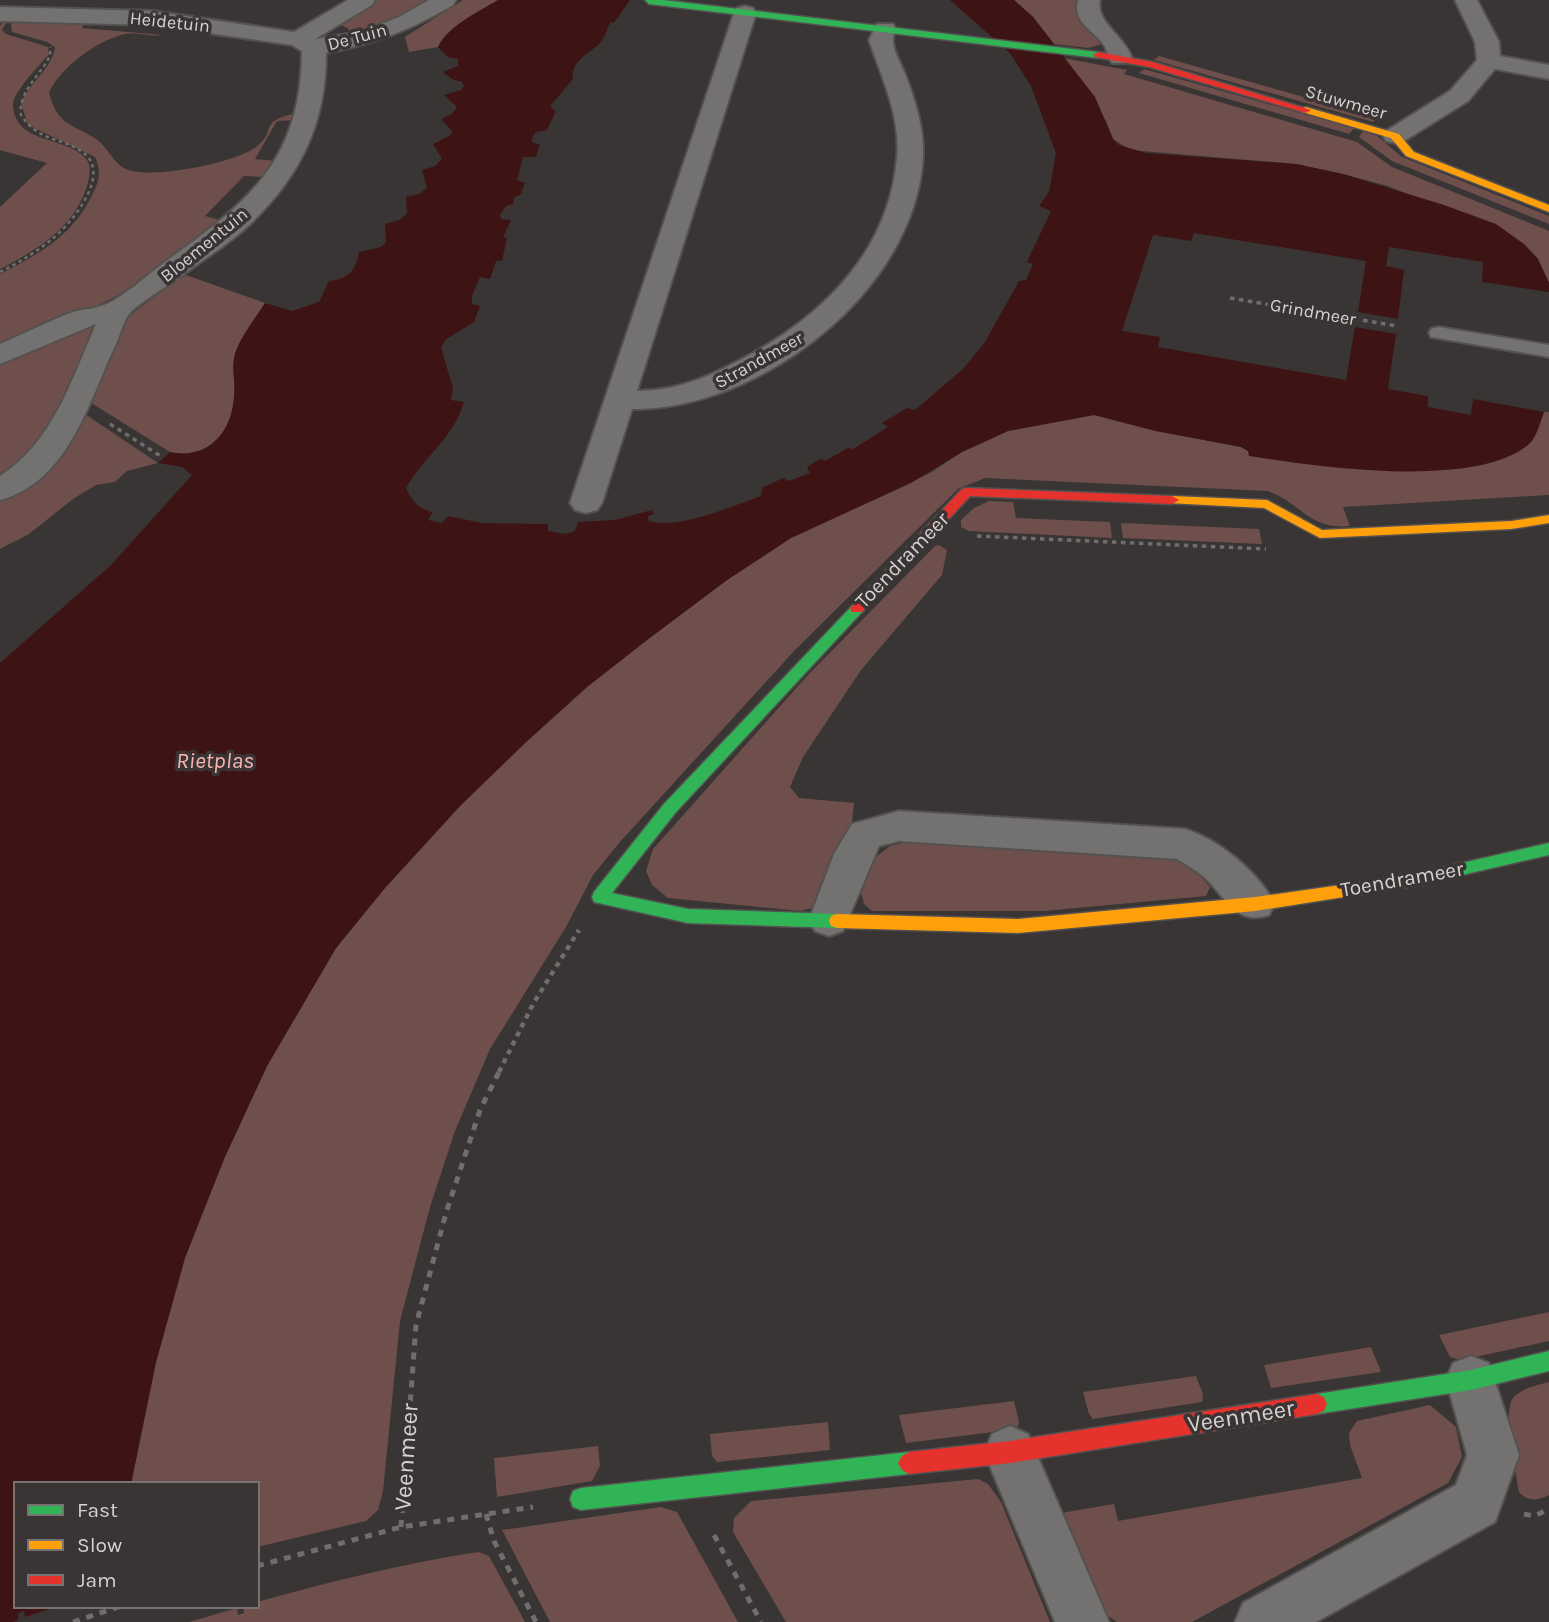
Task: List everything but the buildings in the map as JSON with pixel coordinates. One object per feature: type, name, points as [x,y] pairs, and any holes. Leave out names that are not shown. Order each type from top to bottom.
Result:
[{"type":"street","name":"De Tuin","points":[[306,43],[364,0]]},
{"type":"street","name":"De Tuin","points":[[306,43],[367,38],[407,22],[445,0]]},
{"type":"street","points":[[649,1],[1120,58],[1115,43],[1088,17],[1089,0]]},
{"type":"street","points":[[1395,136],[1459,96],[1489,61],[1487,42],[1466,0]]},
{"type":"street","points":[[586,503],[745,13]]},
{"type":"street","name":"Heidetuin","points":[[7,14],[152,18],[306,43]]},
{"type":"street","name":"Strandmeer","points":[[620,400],[651,401],[695,393],[787,348],[831,314],[870,267],[892,233],[902,209],[910,156],[905,105],[881,40],[885,29]]},
{"type":"street","name":"Bloementuin","points":[[0,355],[83,318],[115,311],[237,222],[268,190],[289,158],[306,121],[314,87],[306,43]]},
{"type":"street","name":"Stuwmeer","points":[[1120,58],[1395,136],[1410,154],[1549,209]]},
{"type":"street","points":[[1489,61],[1549,72]]},
{"type":"street","points":[[0,489],[25,475],[47,453],[66,428],[92,364],[109,332],[115,311]]},
{"type":"street","name":"Toendrameer","points":[[1320,534],[1267,504],[967,492],[670,808],[600,897],[688,916],[1018,926],[1255,904],[1415,880],[1549,849]]},
{"type":"street","points":[[1320,534],[1511,525],[1549,519]]},
{"type":"street","points":[[829,920],[854,854],[866,835],[899,826],[1185,844],[1217,865],[1255,904]]},
{"type":"street","name":"Veenmeer","points":[[581,1499],[1010,1452],[1471,1380],[1549,1361]]},
{"type":"street","points":[[1262,1622],[1476,1503],[1493,1455],[1471,1380]]},
{"type":"street","points":[[1010,1452],[1083,1622]]},
{"type":"lane","points":[[1438,333],[1549,351]]},
{"type":"path","points":[[0,272],[34,253],[65,229],[78,214],[94,177],[93,166],[86,155],[32,133],[23,126],[17,110],[19,94],[50,57],[52,50],[45,43],[6,32],[7,14]]},
{"type":"path","name":"Grindmeer","points":[[1230,298],[1397,326]]},
{"type":"path","points":[[77,403],[162,457]]},
{"type":"path","points":[[927,534],[1277,550],[1320,534]]},
{"type":"path","name":"Veenmeer","points":[[581,1499],[401,1527],[416,1325],[446,1213],[480,1110],[533,1004],[600,897]]},
{"type":"path","points":[[688,1488],[761,1622]]},
{"type":"path","points":[[486,1514],[494,1541],[536,1622]]},
{"type":"path","points":[[259,1565],[401,1527]]},
{"type":"path","points":[[73,1622],[115,1608]]},
{"type":"shaded area","points":[[373,0],[434,0],[408,16],[349,37],[348,28],[335,23]]},
{"type":"shaded area","points":[[463,0],[498,0],[456,26],[438,47],[409,52],[405,37]]},
{"type":"shaded area","points":[[1014,0],[1088,0],[1104,38],[1102,44],[1088,48],[1054,44],[1033,17]]},
{"type":"shaded area","points":[[14,20],[85,23],[82,28],[163,35],[125,34],[103,42],[71,64],[49,93],[61,118],[100,142],[126,169],[138,172],[172,171],[230,159],[256,147],[277,119],[298,113],[296,120],[277,121],[255,159],[276,161],[265,177],[244,176],[205,216],[223,221],[142,283],[79,315],[0,348],[0,274],[42,251],[66,232],[85,208],[99,175],[95,157],[28,125],[21,103],[50,62],[55,47],[12,32],[11,25]]},
{"type":"shaded area","points":[[3,21],[7,21],[2,30],[6,34],[48,47],[49,54],[17,94],[13,106],[16,119],[23,128],[33,134],[78,152],[87,160],[90,169],[81,201],[64,226],[27,254],[0,269],[0,207],[47,163],[0,150],[0,26]]},
{"type":"shaded area","points":[[1159,56],[1378,118],[1373,122],[1154,60]]},
{"type":"shaded area","points":[[1063,58],[1127,70],[1124,74],[1357,142],[1392,167],[1549,231],[1549,283],[1538,259],[1524,244],[1388,186],[1296,164],[1130,150],[1113,139],[1106,121]]},
{"type":"shaded area","points":[[1144,69],[1354,128],[1349,134],[1139,73]]},
{"type":"shaded area","points":[[1363,131],[1377,136],[1402,157],[1549,216],[1549,224],[1392,161],[1359,137]]},
{"type":"shaded area","points":[[183,274],[265,303],[244,334],[235,354],[234,398],[228,423],[215,442],[206,448],[183,453],[170,452],[88,401],[113,341],[128,317]]},
{"type":"shaded area","points":[[87,323],[102,323],[48,440],[0,484],[0,361]]},
{"type":"shaded area","points":[[82,412],[158,463],[127,471],[115,482],[96,485],[73,499],[29,534],[0,549],[0,499]]},
{"type":"shaded area","points":[[1544,412],[1549,412],[1549,495],[1343,507],[1350,526],[1336,526],[1315,520],[1268,491],[985,478],[958,489],[795,650],[619,843],[593,875],[566,927],[490,1049],[455,1131],[430,1207],[400,1321],[383,1491],[378,1510],[366,1521],[259,1547],[259,1482],[131,1482],[156,1362],[185,1257],[224,1159],[267,1066],[336,948],[385,888],[460,806],[525,743],[587,687],[727,580],[791,538],[930,473],[962,452],[1008,431],[1094,415],[1156,431],[1241,447],[1248,451],[1535,435]]},
{"type":"shaded area","points":[[989,501],[1013,502],[1016,518],[1110,522],[1112,538],[969,531],[961,527],[961,520],[974,508]]},
{"type":"shaded area","points":[[1121,523],[1259,529],[1262,544],[1123,538]]},
{"type":"shaded area","points":[[939,545],[947,550],[942,575],[861,670],[803,757],[790,787],[799,798],[854,803],[850,841],[816,907],[800,911],[668,898],[652,885],[646,871],[653,849],[807,676],[935,546]]},
{"type":"shaded area","points":[[911,841],[1177,857],[1190,864],[1210,887],[1206,896],[1044,911],[872,911],[864,904],[861,893],[876,857],[890,846]]},
{"type":"shaded area","points":[[1549,1312],[1549,1341],[1461,1360],[1450,1357],[1439,1335]]},
{"type":"shaded area","points":[[1371,1347],[1381,1372],[1271,1388],[1264,1365]]},
{"type":"shaded area","points":[[1196,1376],[1203,1394],[1202,1402],[1093,1419],[1083,1392]]},
{"type":"shaded area","points":[[1549,1382],[1549,1495],[1526,1498],[1519,1492],[1511,1443],[1510,1405],[1520,1392]]},
{"type":"shaded area","points":[[1014,1401],[1019,1422],[1017,1429],[906,1443],[899,1415]]},
{"type":"shaded area","points":[[1430,1405],[1456,1427],[1462,1457],[1448,1483],[1192,1622],[1117,1622],[1105,1614],[1061,1513],[1114,1504],[1118,1521],[1362,1478],[1350,1445],[1349,1433],[1357,1421]]},
{"type":"shaded area","points":[[828,1422],[830,1450],[717,1462],[712,1456],[710,1434]]},
{"type":"shaded area","points":[[598,1446],[600,1466],[592,1481],[497,1497],[494,1458]]},
{"type":"shaded area","points":[[978,1479],[988,1484],[1001,1502],[1050,1622],[786,1622],[733,1532],[734,1518],[751,1501]]},
{"type":"shaded area","points":[[661,1507],[677,1512],[738,1622],[550,1622],[502,1530]]},
{"type":"shaded area","points":[[478,1552],[489,1556],[525,1622],[189,1622],[237,1608],[238,1615],[244,1613],[244,1608],[259,1608],[259,1601],[422,1562]]},
{"type":"water","name":"Rietplas","points":[[498,0],[630,0],[614,23],[611,22],[600,43],[574,67],[573,79],[551,105],[556,111],[547,130],[536,132],[532,138],[532,142],[540,145],[536,157],[523,157],[517,180],[525,183],[521,194],[514,198],[513,204],[506,206],[500,215],[501,219],[511,220],[503,237],[507,238],[502,261],[496,261],[490,279],[480,277],[472,296],[472,304],[480,306],[474,322],[445,340],[441,348],[453,388],[451,400],[464,402],[454,426],[406,488],[416,504],[433,512],[428,520],[442,523],[448,516],[482,523],[548,524],[548,531],[566,534],[575,531],[578,522],[615,520],[652,510],[654,514],[648,516],[649,521],[661,523],[705,516],[761,496],[762,488],[783,478],[789,481],[810,473],[807,467],[820,459],[825,461],[848,448],[853,449],[888,427],[882,423],[907,408],[915,410],[963,369],[985,342],[1019,281],[1026,280],[1033,264],[1027,262],[1051,211],[1039,206],[1049,192],[1056,153],[1031,86],[1010,53],[950,0],[1014,0],[1033,17],[1095,97],[1113,139],[1119,145],[1146,153],[1296,164],[1343,174],[1444,205],[1496,224],[1524,244],[1538,259],[1549,283],[1549,292],[1482,282],[1483,262],[1389,247],[1386,266],[1404,270],[1398,319],[1358,312],[1366,261],[1194,233],[1191,241],[1153,235],[1122,331],[1160,337],[1158,347],[1346,380],[1355,327],[1396,334],[1388,389],[1428,396],[1428,407],[1471,415],[1473,399],[1544,412],[1531,442],[1503,459],[1471,467],[1433,471],[1352,469],[1249,456],[1248,451],[1241,447],[1156,431],[1094,415],[1008,431],[962,452],[911,483],[791,538],[727,580],[587,687],[460,806],[385,888],[336,948],[267,1066],[224,1159],[185,1258],[156,1362],[131,1482],[14,1482],[14,1608],[128,1608],[129,1622],[0,1622],[0,663],[111,565],[192,475],[182,467],[158,463],[170,452],[195,452],[206,448],[222,433],[232,411],[235,354],[244,334],[265,303],[292,311],[319,302],[329,281],[350,273],[359,252],[381,247],[386,242],[385,224],[399,220],[407,214],[406,197],[419,194],[427,188],[422,170],[435,166],[442,159],[433,144],[451,135],[452,131],[441,119],[452,114],[457,107],[444,95],[461,90],[464,86],[462,82],[443,72],[458,66],[458,59],[448,57],[438,47],[449,32]]},
{"type":"pier","points":[[53,1608],[132,1608],[132,1622],[13,1622],[18,1620],[18,1613],[24,1611],[25,1617]]},
{"type":"traffic: fast","points":[[649,1],[1098,55]]},
{"type":"traffic: fast","points":[[837,921],[688,916],[600,897],[670,808],[857,609]]},
{"type":"traffic: fast","points":[[1369,887],[1414,880],[1549,849]]},
{"type":"traffic: fast","points":[[1317,1404],[1471,1380],[1549,1361]]},
{"type":"traffic: fast","points":[[581,1499],[909,1463]]},
{"type":"traffic: slow","points":[[1306,110],[1395,136],[1410,154],[1549,209]]},
{"type":"traffic: slow","points":[[1172,500],[1267,504],[1320,534],[1511,525],[1549,519]]},
{"type":"traffic: slow","points":[[837,921],[1018,926],[1255,904],[1369,887]]},
{"type":"traffic: jam","points":[[1098,55],[1150,64],[1306,110]]},
{"type":"traffic: jam","points":[[857,609],[967,492],[1172,500]]},
{"type":"traffic: jam","points":[[909,1463],[1010,1452],[1317,1404]]}]
